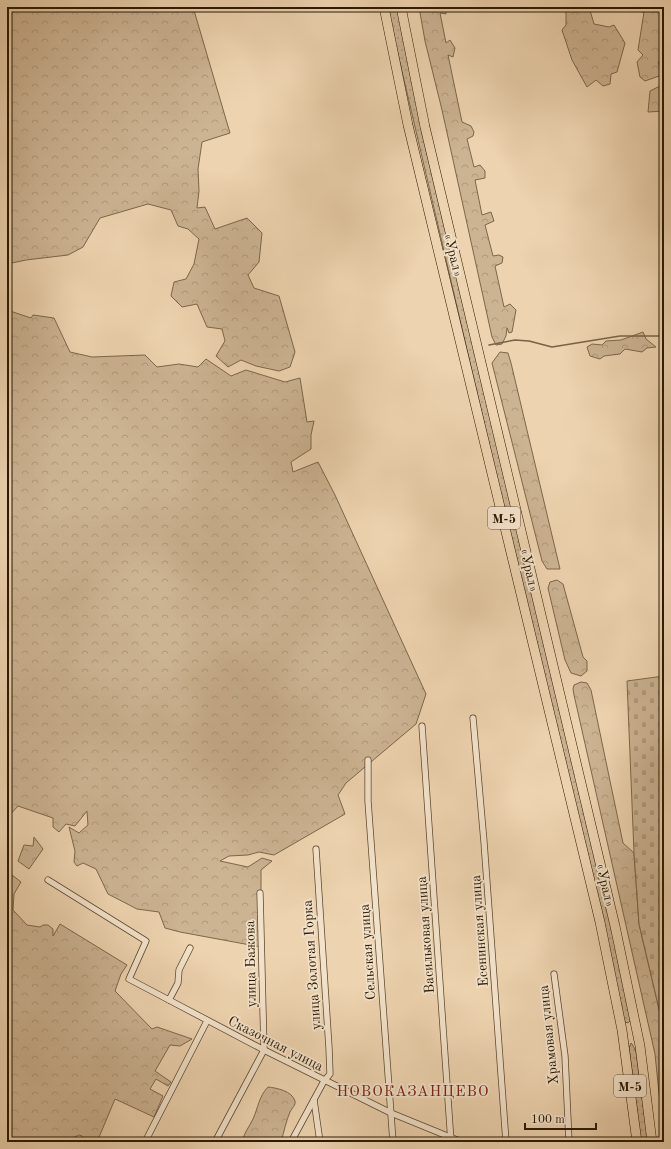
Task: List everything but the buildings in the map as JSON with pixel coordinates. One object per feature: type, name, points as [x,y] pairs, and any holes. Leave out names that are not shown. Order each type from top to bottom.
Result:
[{"type":"main road","name":"«Урал»","points":[[384,7],[408,125],[594,899],[622,1030],[637,1142]]},
{"type":"main road","name":"«Урал»","points":[[401,7],[425,127],[615,926],[638,1039],[652,1142]]},
{"type":"main road","points":[[622,1030],[625,1025],[630,1024],[632,1027],[640,1070],[644,1077]]},
{"type":"street","name":"Есенинская улица","points":[[473,718],[485,849],[506,1142]]},
{"type":"street","name":"Васильковая улица","points":[[422,726],[451,1140]]},
{"type":"street","name":"Сельская улица","points":[[368,760],[368,801],[393,1142]]},
{"type":"street","name":"улица Золотая Горка","points":[[291,1142],[324,1080],[330,1074],[316,849]]},
{"type":"street","name":"Сказочная улица","points":[[48,880],[146,941],[129,979],[264,1050],[391,1113],[451,1140],[462,1142]]},
{"type":"street","name":"улица Бажова","points":[[215,1142],[264,1050],[260,893]]},
{"type":"street","points":[[169,1000],[178,983],[179,970],[190,948]]},
{"type":"street","name":"Храмовая улица","points":[[554,974],[565,1056],[569,1142]]},
{"type":"street","points":[[145,1142],[208,1021]]},
{"type":"street","points":[[314,1099],[320,1142]]},
{"type":"green space","points":[[7,7],[193,7],[230,133],[202,142],[198,169],[199,191],[197,208],[205,207],[215,229],[247,218],[262,233],[259,262],[248,275],[254,288],[279,296],[295,352],[290,367],[279,371],[256,366],[241,360],[228,367],[216,356],[225,341],[222,329],[207,327],[197,304],[182,307],[171,296],[174,282],[186,279],[194,264],[199,239],[188,229],[178,226],[171,210],[148,204],[100,218],[83,247],[68,255],[7,264]]},
{"type":"green space","points":[[387,7],[397,7],[587,817],[631,1016],[628,1023],[625,1022],[623,1017]]},
{"type":"green space","points":[[419,7],[446,7],[446,14],[440,13],[446,43],[450,40],[455,48],[453,57],[448,55],[462,122],[471,126],[474,132],[473,136],[467,139],[474,167],[480,165],[485,171],[485,178],[475,180],[482,215],[491,212],[494,221],[485,225],[493,256],[499,255],[503,257],[502,263],[495,266],[504,307],[510,304],[516,310],[512,332],[509,333],[507,328],[506,336],[502,344],[496,345],[492,337],[442,110],[425,41]]},
{"type":"green space","points":[[561,7],[589,7],[594,24],[609,27],[614,25],[625,43],[617,72],[611,74],[610,84],[603,86],[596,80],[587,87],[572,60],[562,30],[566,25],[566,12],[561,9]]},
{"type":"green space","points":[[617,7],[664,7],[664,59],[658,62],[662,75],[645,81],[640,77],[637,62],[643,55],[638,50],[644,12],[618,9]]},
{"type":"green space","points":[[664,84],[664,111],[648,112],[650,91]]},
{"type":"green space","points":[[7,310],[31,318],[33,315],[54,318],[70,352],[92,357],[145,355],[157,367],[179,364],[198,367],[206,359],[231,376],[246,370],[285,382],[300,378],[307,422],[314,421],[311,435],[311,449],[291,462],[293,472],[318,462],[335,495],[426,694],[416,724],[346,783],[338,795],[345,814],[274,855],[259,852],[248,855],[229,856],[220,861],[248,867],[262,858],[272,861],[261,870],[261,947],[165,928],[159,912],[137,909],[108,894],[96,869],[83,863],[77,866],[74,862],[75,851],[69,827],[79,833],[88,825],[87,811],[75,826],[66,824],[59,832],[53,827],[53,818],[18,806],[7,818]]},
{"type":"green space","points":[[643,332],[646,339],[656,347],[647,348],[642,352],[625,349],[620,354],[604,356],[600,359],[590,356],[587,347],[592,344],[602,345],[606,341],[621,340]]},
{"type":"green space","points":[[500,352],[508,353],[511,363],[560,569],[547,569],[542,561],[492,363]]},
{"type":"green space","points":[[557,580],[563,584],[583,657],[587,661],[587,671],[581,676],[571,673],[565,660],[548,588],[550,582]]},
{"type":"green space","points":[[664,676],[664,1030],[639,924],[634,853],[627,681]]},
{"type":"green space","points":[[581,682],[587,683],[591,690],[623,843],[634,853],[639,924],[664,1030],[664,1142],[655,1054],[574,695],[574,685]]},
{"type":"green space","points":[[34,837],[43,849],[29,869],[18,861],[24,845],[33,846]]},
{"type":"green space","points":[[12,875],[21,882],[14,894],[13,910],[27,925],[40,927],[43,925],[48,925],[53,929],[53,936],[60,924],[127,965],[121,974],[115,991],[152,1029],[157,1027],[192,1039],[180,1046],[170,1045],[155,1071],[171,1082],[168,1086],[156,1079],[150,1089],[163,1096],[154,1117],[115,1099],[97,1142],[81,1142],[82,1136],[79,1135],[64,1142],[7,1142],[7,882]]},
{"type":"green space","points":[[631,1043],[636,1051],[648,1142],[641,1142],[629,1048]]},
{"type":"green space","points":[[268,1087],[288,1092],[295,1101],[287,1119],[281,1142],[242,1142],[261,1098]]},
{"type":"waterway","points":[[489,345],[515,340],[529,341],[552,347],[620,336],[664,336]]},
{"type":"district","name":"НОВОКАЗАНЦЕВО","points":[[413,1091]]}]
